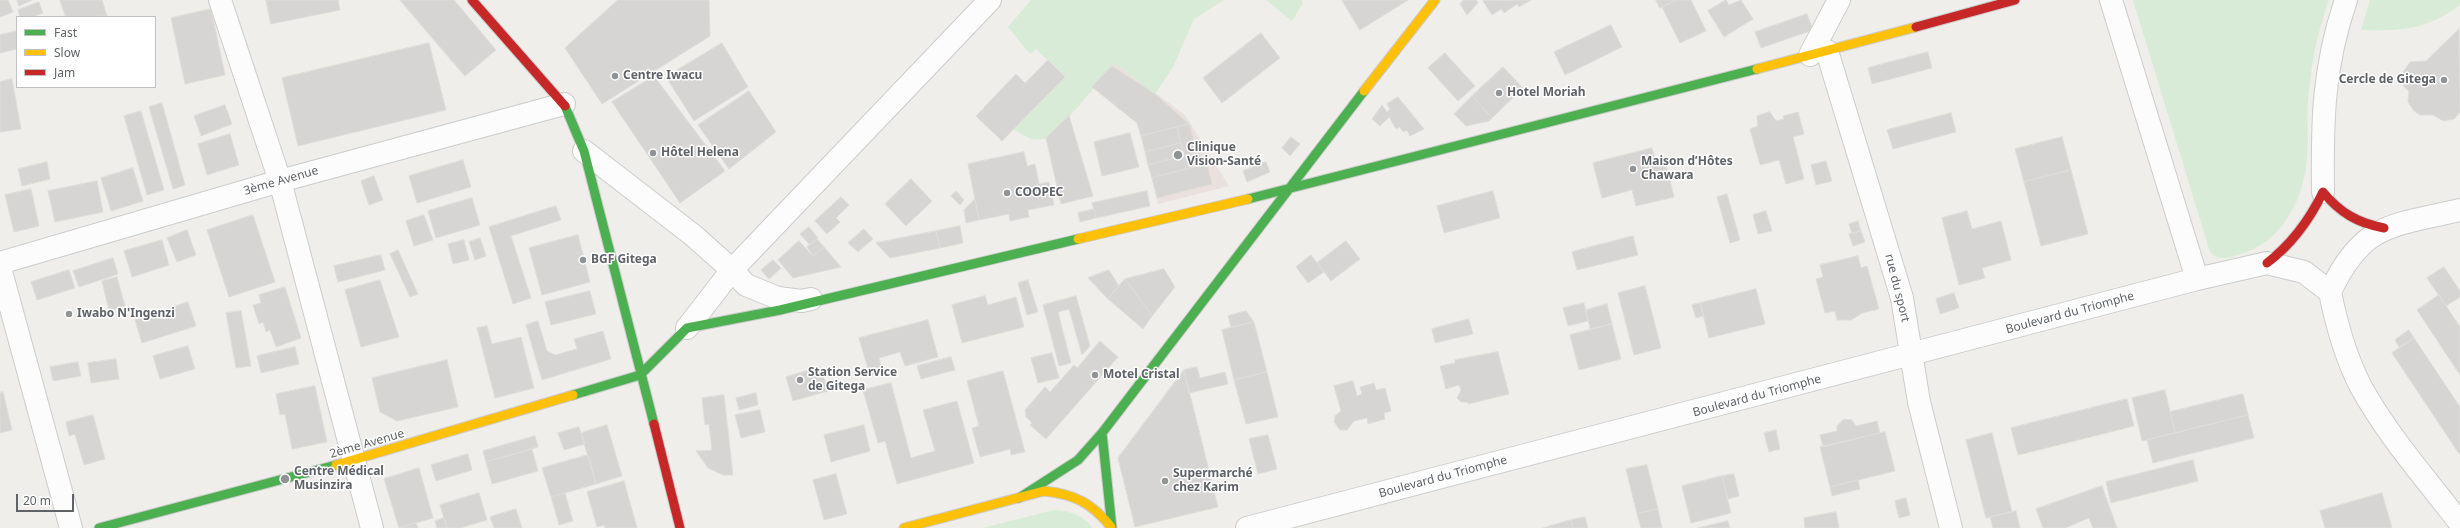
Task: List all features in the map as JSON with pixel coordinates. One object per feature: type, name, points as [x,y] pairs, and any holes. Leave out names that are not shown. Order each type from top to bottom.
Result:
[{"type":"street","points":[[220,0],[280,180],[353,461],[372,528]]},
{"type":"street","points":[[472,0],[564,104],[584,151],[640,375],[680,526]]},
{"type":"street","points":[[640,375],[687,328],[732,270],[990,0]]},
{"type":"street","points":[[1019,498],[1078,460],[1102,433],[1240,251],[1290,189],[1435,0]]},
{"type":"street","points":[[1819,53],[1839,0]]},
{"type":"street","points":[[687,328],[780,310],[1290,189],[1819,53],[2015,0]]},
{"type":"street","points":[[2111,0],[2197,279]]},
{"type":"street","points":[[2346,0],[2329,56],[2324,92],[2323,192],[2334,206],[2346,217],[2364,225],[2384,228]]},
{"type":"street","name":"rue du sport","points":[[1819,53],[1902,298],[1919,402],[1950,528]]},
{"type":"street","name":"3ème Avenue","points":[[0,263],[280,180],[564,104]]},
{"type":"street","points":[[584,151],[694,236],[746,284],[778,298],[802,301],[830,297]]},
{"type":"street","name":"Boulevard du Triomphe","points":[[1247,528],[1911,356],[2197,279],[2267,263],[2285,250],[2298,236],[2310,218],[2323,192]]},
{"type":"street","points":[[2460,210],[2384,228],[2358,246],[2346,261],[2330,292],[2334,316],[2361,386],[2378,416],[2460,523]]},
{"type":"street","name":"Boulevard du Triomphe","points":[[2267,263],[2304,272],[2330,292]]},
{"type":"street","points":[[0,268],[70,528]]},
{"type":"street","name":"2ème Avenue","points":[[99,528],[353,461],[640,375]]},
{"type":"street","points":[[1102,433],[1112,527]]},
{"type":"street","points":[[904,528],[1044,491],[1063,492],[1084,500],[1098,509],[1112,527]]},
{"type":"shaded area","name":"Clinique Vision-Santé","points":[[1115,63],[1185,115],[1229,186],[1158,204],[1138,124],[1092,87]]},
{"type":"green space","points":[[1031,0],[1224,0],[1194,19],[1173,67],[1155,94],[1115,63],[1061,126],[1046,138],[1037,140],[1029,138],[1014,130],[1065,77],[1036,49],[1030,54],[1008,27]]},
{"type":"green space","points":[[1266,0],[1301,0],[1303,3],[1292,21]]},
{"type":"green space","points":[[2133,0],[2329,0],[2316,45],[2312,68],[2308,100],[2307,158],[2301,189],[2296,203],[2279,230],[2268,240],[2255,248],[2232,257],[2224,258],[2217,257],[2210,252]]},
{"type":"green space","points":[[2370,0],[2460,0],[2460,5],[2436,20],[2425,24],[2401,29],[2361,30]]},
{"type":"green space","points":[[1054,510],[1065,511],[1080,516],[1092,528],[982,528]]},
{"type":"building","points":[[0,0],[8,0],[13,12],[0,17]]},
{"type":"building","points":[[17,0],[32,0],[19,6]]},
{"type":"building","points":[[60,0],[102,0],[107,16],[66,16]]},
{"type":"building","points":[[266,0],[338,0],[340,10],[271,24]]},
{"type":"building","points":[[400,0],[454,0],[496,50],[465,76]]},
{"type":"building","name":"Centre Iwacu","points":[[618,0],[709,0],[710,36],[602,104],[565,48]]},
{"type":"building","points":[[1342,0],[1408,0],[1360,30]]},
{"type":"building","points":[[1464,0],[1476,0],[1478,3],[1467,15],[1460,4]]},
{"type":"building","points":[[1531,0],[1519,7],[1517,4],[1504,13],[1501,9],[1492,15],[1483,1]]},
{"type":"building","points":[[1656,0],[1677,0],[1660,8]]},
{"type":"building","points":[[1677,0],[1691,0],[1706,31],[1680,43],[1662,7]]},
{"type":"building","points":[[1726,0],[1729,5],[1741,0],[1753,19],[1724,37],[1708,11]]},
{"type":"building","points":[[39,2],[43,13],[35,16],[20,16],[18,10]]},
{"type":"building","points":[[211,9],[225,75],[185,84],[171,18]]},
{"type":"building","points":[[1807,14],[1813,30],[1761,48],[1755,32]]},
{"type":"building","points":[[1611,25],[1622,47],[1565,75],[1554,52]]},
{"type":"building","points":[[2459,29],[2460,112],[2454,119],[2443,121],[2433,115],[2420,115],[2414,111],[2408,102],[2409,91],[2403,86],[2403,72],[2410,62],[2426,61]]},
{"type":"building","points":[[16,31],[16,49],[0,53],[0,35]]},
{"type":"building","points":[[1261,33],[1280,58],[1222,103],[1203,78]]},
{"type":"building","points":[[429,43],[446,110],[298,146],[282,78]]},
{"type":"building","points":[[722,43],[748,87],[694,121],[666,77]]},
{"type":"building","points":[[1928,52],[1932,68],[1872,84],[1868,68]]},
{"type":"building","points":[[1445,53],[1475,86],[1458,101],[1428,68]]},
{"type":"building","points":[[1048,60],[1065,77],[1002,141],[976,116],[1016,74],[1025,83]]},
{"type":"building","points":[[1112,66],[1155,94],[1189,124],[1141,136],[1137,123],[1092,87]]},
{"type":"building","points":[[1503,67],[1523,88],[1492,118],[1472,96]]},
{"type":"building","points":[[654,76],[725,171],[680,203],[612,102]]},
{"type":"building","points":[[12,79],[21,129],[0,132],[0,82]]},
{"type":"building","points":[[749,91],[776,132],[729,169],[698,125]]},
{"type":"building","points":[[1472,96],[1492,118],[1489,121],[1466,126],[1454,114]]},
{"type":"building","points":[[1398,97],[1424,129],[1410,136],[1407,130],[1403,132],[1400,127],[1396,129],[1389,117],[1380,126],[1372,119],[1382,105],[1387,112],[1390,109],[1387,104]]},
{"type":"building","points":[[162,103],[185,185],[173,189],[149,107]]},
{"type":"building","points":[[225,105],[232,124],[201,136],[194,116]]},
{"type":"building","points":[[141,111],[164,190],[147,195],[124,116]]},
{"type":"building","points":[[1770,112],[1776,121],[1784,119],[1783,116],[1798,112],[1804,134],[1793,137],[1804,179],[1786,184],[1779,160],[1760,165],[1750,129],[1758,126],[1757,116]]},
{"type":"building","points":[[1951,113],[1956,132],[1893,149],[1887,130]]},
{"type":"building","points":[[1069,116],[1093,196],[1061,204],[1046,138]]},
{"type":"building","points":[[1189,124],[1197,153],[1184,156],[1177,127]]},
{"type":"building","points":[[1177,127],[1181,143],[1145,152],[1141,136]]},
{"type":"building","points":[[1130,133],[1139,167],[1102,176],[1094,142]]},
{"type":"building","points":[[230,134],[239,165],[207,175],[198,144]]},
{"type":"building","points":[[1291,137],[1300,144],[1290,156],[1282,148]]},
{"type":"building","points":[[2062,137],[2071,170],[2024,182],[2015,149]]},
{"type":"building","points":[[1181,143],[1184,156],[1148,165],[1145,152]]},
{"type":"building","points":[[1652,148],[1655,159],[1664,157],[1674,197],[1636,206],[1632,190],[1602,198],[1593,163]]},
{"type":"building","points":[[1024,152],[1027,166],[1035,164],[1039,184],[1049,182],[1054,205],[1028,210],[1029,217],[1010,221],[1009,214],[979,220],[968,164]]},
{"type":"building","points":[[1199,152],[1203,165],[1152,178],[1148,165]]},
{"type":"building","points":[[463,160],[471,187],[417,203],[409,176]]},
{"type":"building","points":[[1826,161],[1832,181],[1816,185],[1811,165]]},
{"type":"building","points":[[47,162],[50,179],[22,186],[18,169]]},
{"type":"building","points":[[1266,162],[1270,172],[1247,182],[1243,171]]},
{"type":"building","points":[[1207,164],[1212,184],[1157,198],[1152,178]]},
{"type":"building","points":[[133,168],[143,201],[111,211],[101,178]]},
{"type":"building","points":[[2071,170],[2088,234],[2041,246],[2024,182]]},
{"type":"building","points":[[374,176],[383,200],[369,205],[361,181]]},
{"type":"building","points":[[911,179],[932,201],[906,226],[885,204]]},
{"type":"building","points":[[97,181],[103,212],[55,222],[48,191]]},
{"type":"building","points":[[31,189],[39,226],[14,232],[5,195]]},
{"type":"building","points":[[956,191],[964,200],[960,205],[951,196]]},
{"type":"building","points":[[1147,191],[1150,206],[1096,218],[1092,203]]},
{"type":"building","points":[[1493,191],[1500,218],[1444,233],[1437,206]]},
{"type":"building","points":[[1727,194],[1740,240],[1730,243],[1717,197]]},
{"type":"building","points":[[841,197],[849,205],[836,218],[840,222],[827,234],[815,221]]},
{"type":"building","points":[[472,198],[480,225],[436,238],[428,211]]},
{"type":"building","points":[[975,199],[979,220],[966,223],[964,210]]},
{"type":"building","points":[[556,206],[561,220],[511,236],[531,298],[513,304],[489,227]]},
{"type":"building","points":[[1094,209],[1096,218],[1080,222],[1078,213]]},
{"type":"building","points":[[1766,211],[1772,231],[1758,234],[1753,215]]},
{"type":"building","points":[[1967,211],[1972,229],[2001,221],[2011,260],[1982,268],[1985,278],[1959,285],[1942,218]]},
{"type":"building","points":[[253,215],[275,282],[229,297],[207,230]]},
{"type":"building","points":[[424,215],[433,240],[414,246],[406,221]]},
{"type":"building","points":[[1858,221],[1861,231],[1852,234],[1849,224]]},
{"type":"building","points":[[960,226],[963,243],[940,248],[936,231]]},
{"type":"building","points":[[809,227],[818,238],[810,245],[800,234]]},
{"type":"building","points":[[864,229],[873,239],[858,252],[848,243]]},
{"type":"building","points":[[187,230],[196,255],[177,262],[167,238]]},
{"type":"building","points":[[936,231],[940,248],[890,258],[876,243]]},
{"type":"building","points":[[1861,231],[1865,242],[1853,246],[1849,234]]},
{"type":"building","points":[[578,235],[590,282],[542,295],[529,248]]},
{"type":"building","points":[[1633,236],[1638,255],[1577,270],[1572,252]]},
{"type":"building","points":[[480,238],[486,256],[475,260],[469,242]]},
{"type":"building","points":[[817,239],[824,247],[813,256],[807,247]]},
{"type":"building","points":[[162,240],[169,265],[132,277],[124,251]]},
{"type":"building","points":[[464,240],[469,260],[453,264],[448,244]]},
{"type":"building","points":[[799,241],[813,256],[824,247],[841,267],[793,278],[778,260]]},
{"type":"building","points":[[1346,241],[1360,259],[1331,281],[1317,263]]},
{"type":"building","points":[[398,250],[418,294],[410,297],[390,254]]},
{"type":"building","points":[[381,255],[385,270],[338,282],[334,266]]},
{"type":"building","points":[[1311,255],[1324,272],[1308,283],[1296,267]]},
{"type":"building","points":[[1858,256],[1861,268],[1867,266],[1879,309],[1862,313],[1851,320],[1837,320],[1835,311],[1825,313],[1816,279],[1823,277],[1820,265]]},
{"type":"building","points":[[113,258],[118,274],[79,287],[73,271]]},
{"type":"building","points":[[773,260],[781,268],[769,279],[761,270]]},
{"type":"building","points":[[2444,267],[2460,291],[2460,297],[2446,306],[2427,278]]},
{"type":"building","points":[[1164,269],[1175,287],[1152,316],[1125,279]]},
{"type":"building","points":[[69,270],[75,288],[37,300],[31,282]]},
{"type":"building","points":[[1109,270],[1119,286],[1108,299],[1088,278]]},
{"type":"building","points":[[117,277],[125,306],[109,311],[102,281]]},
{"type":"building","points":[[1125,279],[1152,316],[1143,329],[1108,299]]},
{"type":"building","points":[[380,280],[399,337],[361,347],[345,290]]},
{"type":"building","points":[[1028,280],[1038,312],[1027,315],[1018,283]]},
{"type":"building","points":[[1645,286],[1661,348],[1634,355],[1618,293]]},
{"type":"building","points":[[285,287],[301,338],[276,347],[270,330],[266,332],[263,322],[259,324],[253,305],[261,303],[259,295]]},
{"type":"building","points":[[1756,289],[1765,324],[1709,338],[1700,303]]},
{"type":"building","points":[[590,291],[596,314],[551,325],[545,302]]},
{"type":"building","points":[[1954,293],[1959,308],[1940,314],[1936,299]]},
{"type":"building","points":[[2439,295],[2460,327],[2460,375],[2417,310]]},
{"type":"building","points":[[985,296],[988,305],[1016,297],[1024,327],[962,343],[952,305]]},
{"type":"building","points":[[1076,296],[1090,346],[1082,355],[1069,309],[1058,312],[1071,363],[1059,366],[1043,305]]},
{"type":"building","points":[[188,302],[196,326],[142,343],[135,320]]},
{"type":"building","points":[[1584,303],[1588,321],[1568,326],[1563,308]]},
{"type":"building","points":[[1700,303],[1704,316],[1696,318],[1692,305]]},
{"type":"building","points":[[1607,304],[1612,324],[1590,329],[1586,310]]},
{"type":"building","points":[[241,311],[251,366],[236,368],[226,313]]},
{"type":"building","points":[[1246,311],[1254,322],[1231,327],[1228,316]]},
{"type":"building","points":[[1469,319],[1473,334],[1435,343],[1432,329]]},
{"type":"building","points":[[928,320],[938,357],[905,366],[900,352],[879,358],[883,372],[870,376],[859,338]]},
{"type":"building","points":[[538,321],[547,351],[555,355],[577,349],[574,339],[603,331],[611,359],[542,380],[526,325]]},
{"type":"building","points":[[1254,322],[1267,372],[1234,380],[1222,330]]},
{"type":"building","points":[[1612,324],[1621,359],[1579,370],[1570,335]]},
{"type":"building","points":[[487,326],[492,344],[521,337],[534,388],[495,398],[477,328]]},
{"type":"building","points":[[2409,330],[2414,338],[2399,347],[2395,340]]},
{"type":"building","points":[[2414,338],[2460,407],[2460,455],[2392,353]]},
{"type":"building","points":[[1100,341],[1118,357],[1046,439],[1030,425],[1032,423],[1026,417],[1025,410],[1045,387],[1050,392],[1074,365],[1077,368]]},
{"type":"building","points":[[188,346],[195,369],[160,379],[153,356]]},
{"type":"building","points":[[295,347],[299,364],[261,373],[257,356]]},
{"type":"building","points":[[1498,352],[1509,394],[1468,404],[1468,402],[1461,402],[1457,398],[1461,390],[1459,385],[1446,389],[1440,366],[1455,363],[1455,360]]},
{"type":"building","points":[[1052,353],[1059,378],[1038,383],[1031,358]]},
{"type":"building","points":[[951,357],[955,370],[921,379],[917,366]]},
{"type":"building","points":[[116,359],[119,379],[91,383],[88,363]]},
{"type":"building","points":[[447,360],[458,407],[397,421],[380,412],[372,378]]},
{"type":"building","points":[[78,362],[81,376],[53,381],[50,367]]},
{"type":"building","points":[[820,367],[828,391],[793,401],[786,377]]},
{"type":"building","points":[[1197,367],[1200,378],[1225,372],[1228,384],[1189,393],[1184,370]]},
{"type":"building","points":[[1184,370],[1218,507],[1135,527],[1118,458]]},
{"type":"building","points":[[1003,371],[1025,452],[1011,455],[1010,449],[980,457],[972,428],[979,426],[967,381]]},
{"type":"building","points":[[1267,372],[1278,417],[1246,424],[1234,380]]},
{"type":"building","points":[[1353,381],[1357,396],[1362,394],[1360,387],[1374,383],[1376,390],[1385,388],[1391,411],[1384,413],[1385,419],[1368,424],[1367,418],[1354,421],[1347,430],[1340,430],[1334,422],[1335,416],[1341,411],[1334,386]]},
{"type":"building","points":[[891,383],[911,458],[935,451],[923,410],[957,401],[974,463],[897,484],[885,441],[878,443],[863,390]]},
{"type":"building","points":[[315,386],[327,442],[292,449],[285,414],[280,415],[276,394]]},
{"type":"building","points":[[2165,390],[2175,433],[2142,441],[2132,398]]},
{"type":"building","points":[[3,392],[12,430],[0,433],[0,393]]},
{"type":"building","points":[[756,393],[758,405],[739,410],[736,398]]},
{"type":"building","points":[[2243,394],[2248,415],[2175,433],[2170,412]]},
{"type":"building","points":[[724,395],[733,475],[723,475],[708,468],[696,451],[712,450],[709,424],[705,425],[702,398]]},
{"type":"building","points":[[2127,399],[2134,426],[2018,455],[2011,428]]},
{"type":"building","points":[[760,410],[765,432],[741,438],[735,415]]},
{"type":"building","points":[[93,415],[105,459],[84,465],[75,434],[69,436],[66,422]]},
{"type":"building","points":[[2248,415],[2254,438],[2153,463],[2147,440]]},
{"type":"building","points":[[1844,419],[1852,420],[1856,426],[1877,421],[1880,433],[1823,447],[1820,435],[1837,431],[1837,426]]},
{"type":"building","points":[[607,425],[622,476],[596,484],[581,433]]},
{"type":"building","points":[[864,425],[870,451],[831,462],[824,435]]},
{"type":"building","points":[[579,427],[585,444],[564,450],[558,433]]},
{"type":"building","points":[[1776,430],[1780,449],[1769,452],[1764,433]]},
{"type":"building","points":[[1885,432],[1895,471],[1830,487],[1820,447]]},
{"type":"building","points":[[1992,433],[2012,512],[1986,518],[1966,440]]},
{"type":"building","points":[[1268,435],[1277,469],[1258,474],[1249,439]]},
{"type":"building","points":[[535,436],[538,447],[486,462],[483,451]]},
{"type":"building","points":[[532,449],[538,471],[492,484],[486,462]]},
{"type":"building","points":[[468,454],[472,470],[436,481],[431,465]]},
{"type":"building","points":[[588,455],[596,484],[551,497],[542,468]]},
{"type":"building","points":[[2193,460],[2198,481],[2111,503],[2106,482]]},
{"type":"building","points":[[1647,465],[1658,509],[1637,514],[1626,469]]},
{"type":"building","points":[[419,468],[433,518],[399,528],[384,479]]},
{"type":"building","points":[[836,474],[847,514],[824,520],[813,480]]},
{"type":"building","points":[[1734,474],[1739,496],[1728,499],[1722,476]]},
{"type":"building","points":[[1722,476],[1731,513],[1691,523],[1682,486]]},
{"type":"building","points":[[1858,480],[1860,489],[1832,496],[1830,487]]},
{"type":"building","points":[[624,481],[637,528],[605,528],[604,525],[597,527],[587,492]]},
{"type":"building","points":[[2102,486],[2117,528],[2093,528],[2089,518],[2065,528],[2043,528],[2036,509]]},
{"type":"building","points":[[479,493],[487,520],[460,528],[447,528],[440,505]]},
{"type":"building","points":[[565,493],[573,521],[559,525],[551,497]]},
{"type":"building","points":[[2382,493],[2392,528],[2325,528],[2320,511]]},
{"type":"building","points":[[1906,498],[1910,515],[1899,518],[1895,501]]},
{"type":"building","points":[[516,509],[522,528],[494,528],[490,517]]},
{"type":"building","points":[[1658,509],[1662,528],[1641,528],[1637,514]]},
{"type":"building","points":[[2016,511],[2020,528],[1993,528],[1990,517]]},
{"type":"building","points":[[1836,512],[1839,528],[1805,528],[1804,518]]},
{"type":"building","points":[[1585,517],[1588,528],[1573,528],[1571,520]]},
{"type":"building","points":[[444,518],[447,528],[437,528],[435,521]]},
{"type":"building","points":[[1571,520],[1573,528],[1543,528]]},
{"type":"building","points":[[1728,521],[1730,528],[1698,528]]},
{"type":"building","points":[[416,523],[418,528],[399,528]]},
{"type":"traffic: fast","points":[[1248,199],[1757,69]]},
{"type":"traffic: fast","points":[[1019,498],[1078,460],[1102,433],[1364,91]]},
{"type":"traffic: fast","points":[[565,106],[584,151],[654,424]]},
{"type":"traffic: fast","points":[[573,395],[640,375],[687,328],[780,310],[1078,239]]},
{"type":"traffic: fast","points":[[1102,433],[1112,528]]},
{"type":"traffic: fast","points":[[99,528],[336,465]]},
{"type":"traffic: slow","points":[[1364,91],[1435,0]]},
{"type":"traffic: slow","points":[[1757,69],[1916,27]]},
{"type":"traffic: slow","points":[[1078,239],[1248,199]]},
{"type":"traffic: slow","points":[[336,465],[573,395]]},
{"type":"traffic: slow","points":[[904,528],[1044,491],[1055,492],[1082,501],[1097,512],[1111,527]]},
{"type":"traffic: jam","points":[[472,0],[565,106]]},
{"type":"traffic: jam","points":[[1916,27],[2015,0]]},
{"type":"traffic: jam","points":[[2267,263],[2292,240],[2312,213],[2323,192],[2336,206],[2350,216],[2366,223],[2384,228]]},
{"type":"traffic: jam","points":[[654,424],[680,528]]},
{"type":"place","name":"Centre Iwacu","points":[[615,76]]},
{"type":"place","name":"Cercle de Gitega","points":[[2444,80]]},
{"type":"place","name":"Hotel Moriah","points":[[1499,93]]},
{"type":"place","name":"Hôtel Helena","points":[[653,153]]},
{"type":"place","name":"Clinique Vision-Santé","points":[[1178,155]]},
{"type":"place","name":"Maison d’Hôtes Chawara","points":[[1633,169]]},
{"type":"place","name":"COOPEC","points":[[1007,193]]},
{"type":"place","name":"BGF Gitega","points":[[583,260]]},
{"type":"place","name":"Iwabo N'Ingenzi","points":[[69,314]]},
{"type":"place","name":"Motel Cristal","points":[[1095,375]]},
{"type":"place","name":"Station Service de Gitega","points":[[800,380]]},
{"type":"place","name":"Centre Médical Musinzira","points":[[285,479]]},
{"type":"place","name":"Supermarché chez Karim","points":[[1165,481]]}]
